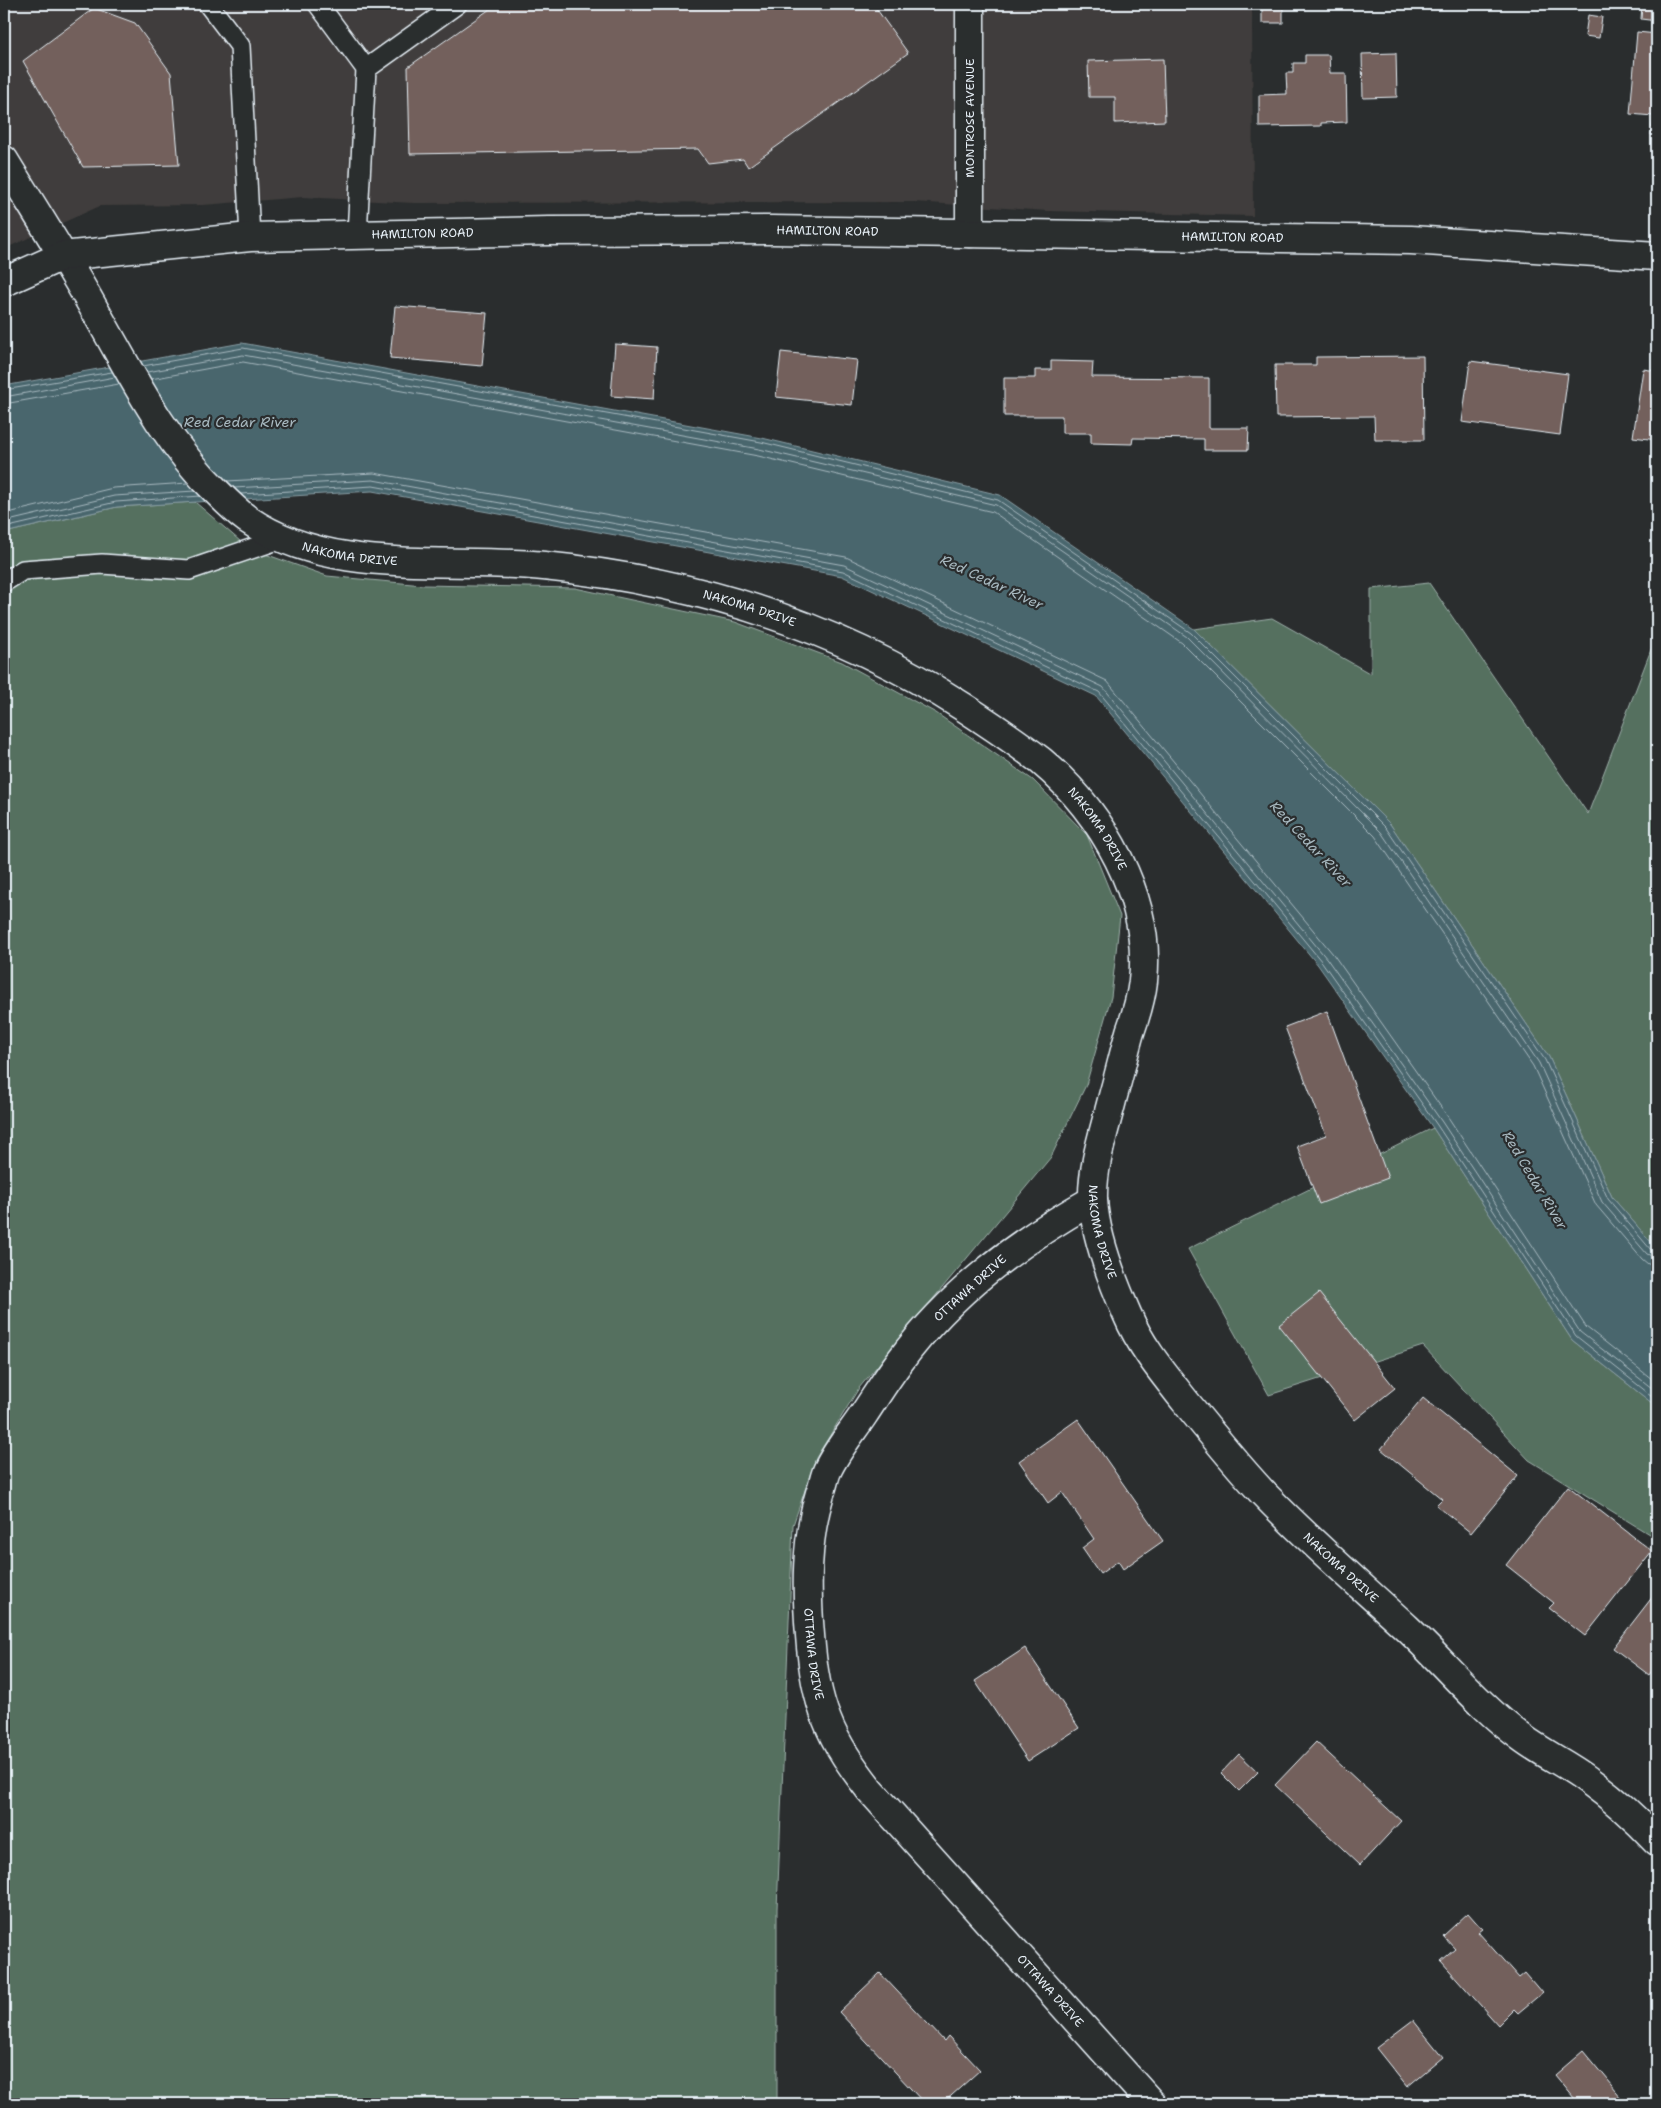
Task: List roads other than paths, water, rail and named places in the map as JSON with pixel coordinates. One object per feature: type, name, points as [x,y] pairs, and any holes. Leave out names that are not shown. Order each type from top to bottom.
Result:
[{"type":"street","name":"MONTROSE AVENUE","points":[[970,4],[970,233]]},
{"type":"street","name":"NAKOMA DRIVE","points":[[4,160],[171,441],[196,472],[241,515],[283,538],[314,550],[381,559],[533,565],[587,571],[642,579],[730,600],[808,628],[900,670],[994,726],[1038,759],[1064,782],[1088,809],[1107,838],[1120,863],[1138,916],[1143,945],[1144,975],[1139,1006],[1129,1035],[1098,1158],[1093,1200],[1101,1240],[1113,1278],[1127,1315],[1146,1351],[1203,1423],[1262,1492],[1336,1565],[1409,1630],[1490,1711],[1524,1740],[1588,1779],[1627,1811],[1657,1841]]},
{"type":"street","name":"HAMILTON ROAD","points":[[4,282],[62,256],[250,237],[588,230],[970,233],[1411,240],[1657,256]]},
{"type":"street","name":"OTTAWA DRIVE","points":[[1093,1200],[1024,1242],[981,1275],[925,1330],[900,1361],[827,1471],[815,1510],[810,1542],[807,1594],[812,1665],[818,1693],[826,1719],[838,1744],[853,1768],[870,1790],[1152,2104]]},
{"type":"lane","points":[[208,4],[240,46],[250,237]]},
{"type":"lane","points":[[318,4],[366,69],[357,234]]},
{"type":"lane","points":[[366,69],[457,4]]},
{"type":"lane","points":[[4,582],[23,570],[102,564],[189,570],[283,538]]},
{"type":"water","name":"Red Cedar River","points":[[242,343],[762,438],[1000,495],[1194,629],[1390,824],[1549,1057],[1612,1197],[1657,1249],[1657,1407],[1572,1340],[1433,1128],[1318,965],[1096,696],[842,576],[372,491],[117,507],[4,533],[4,386]]}]
